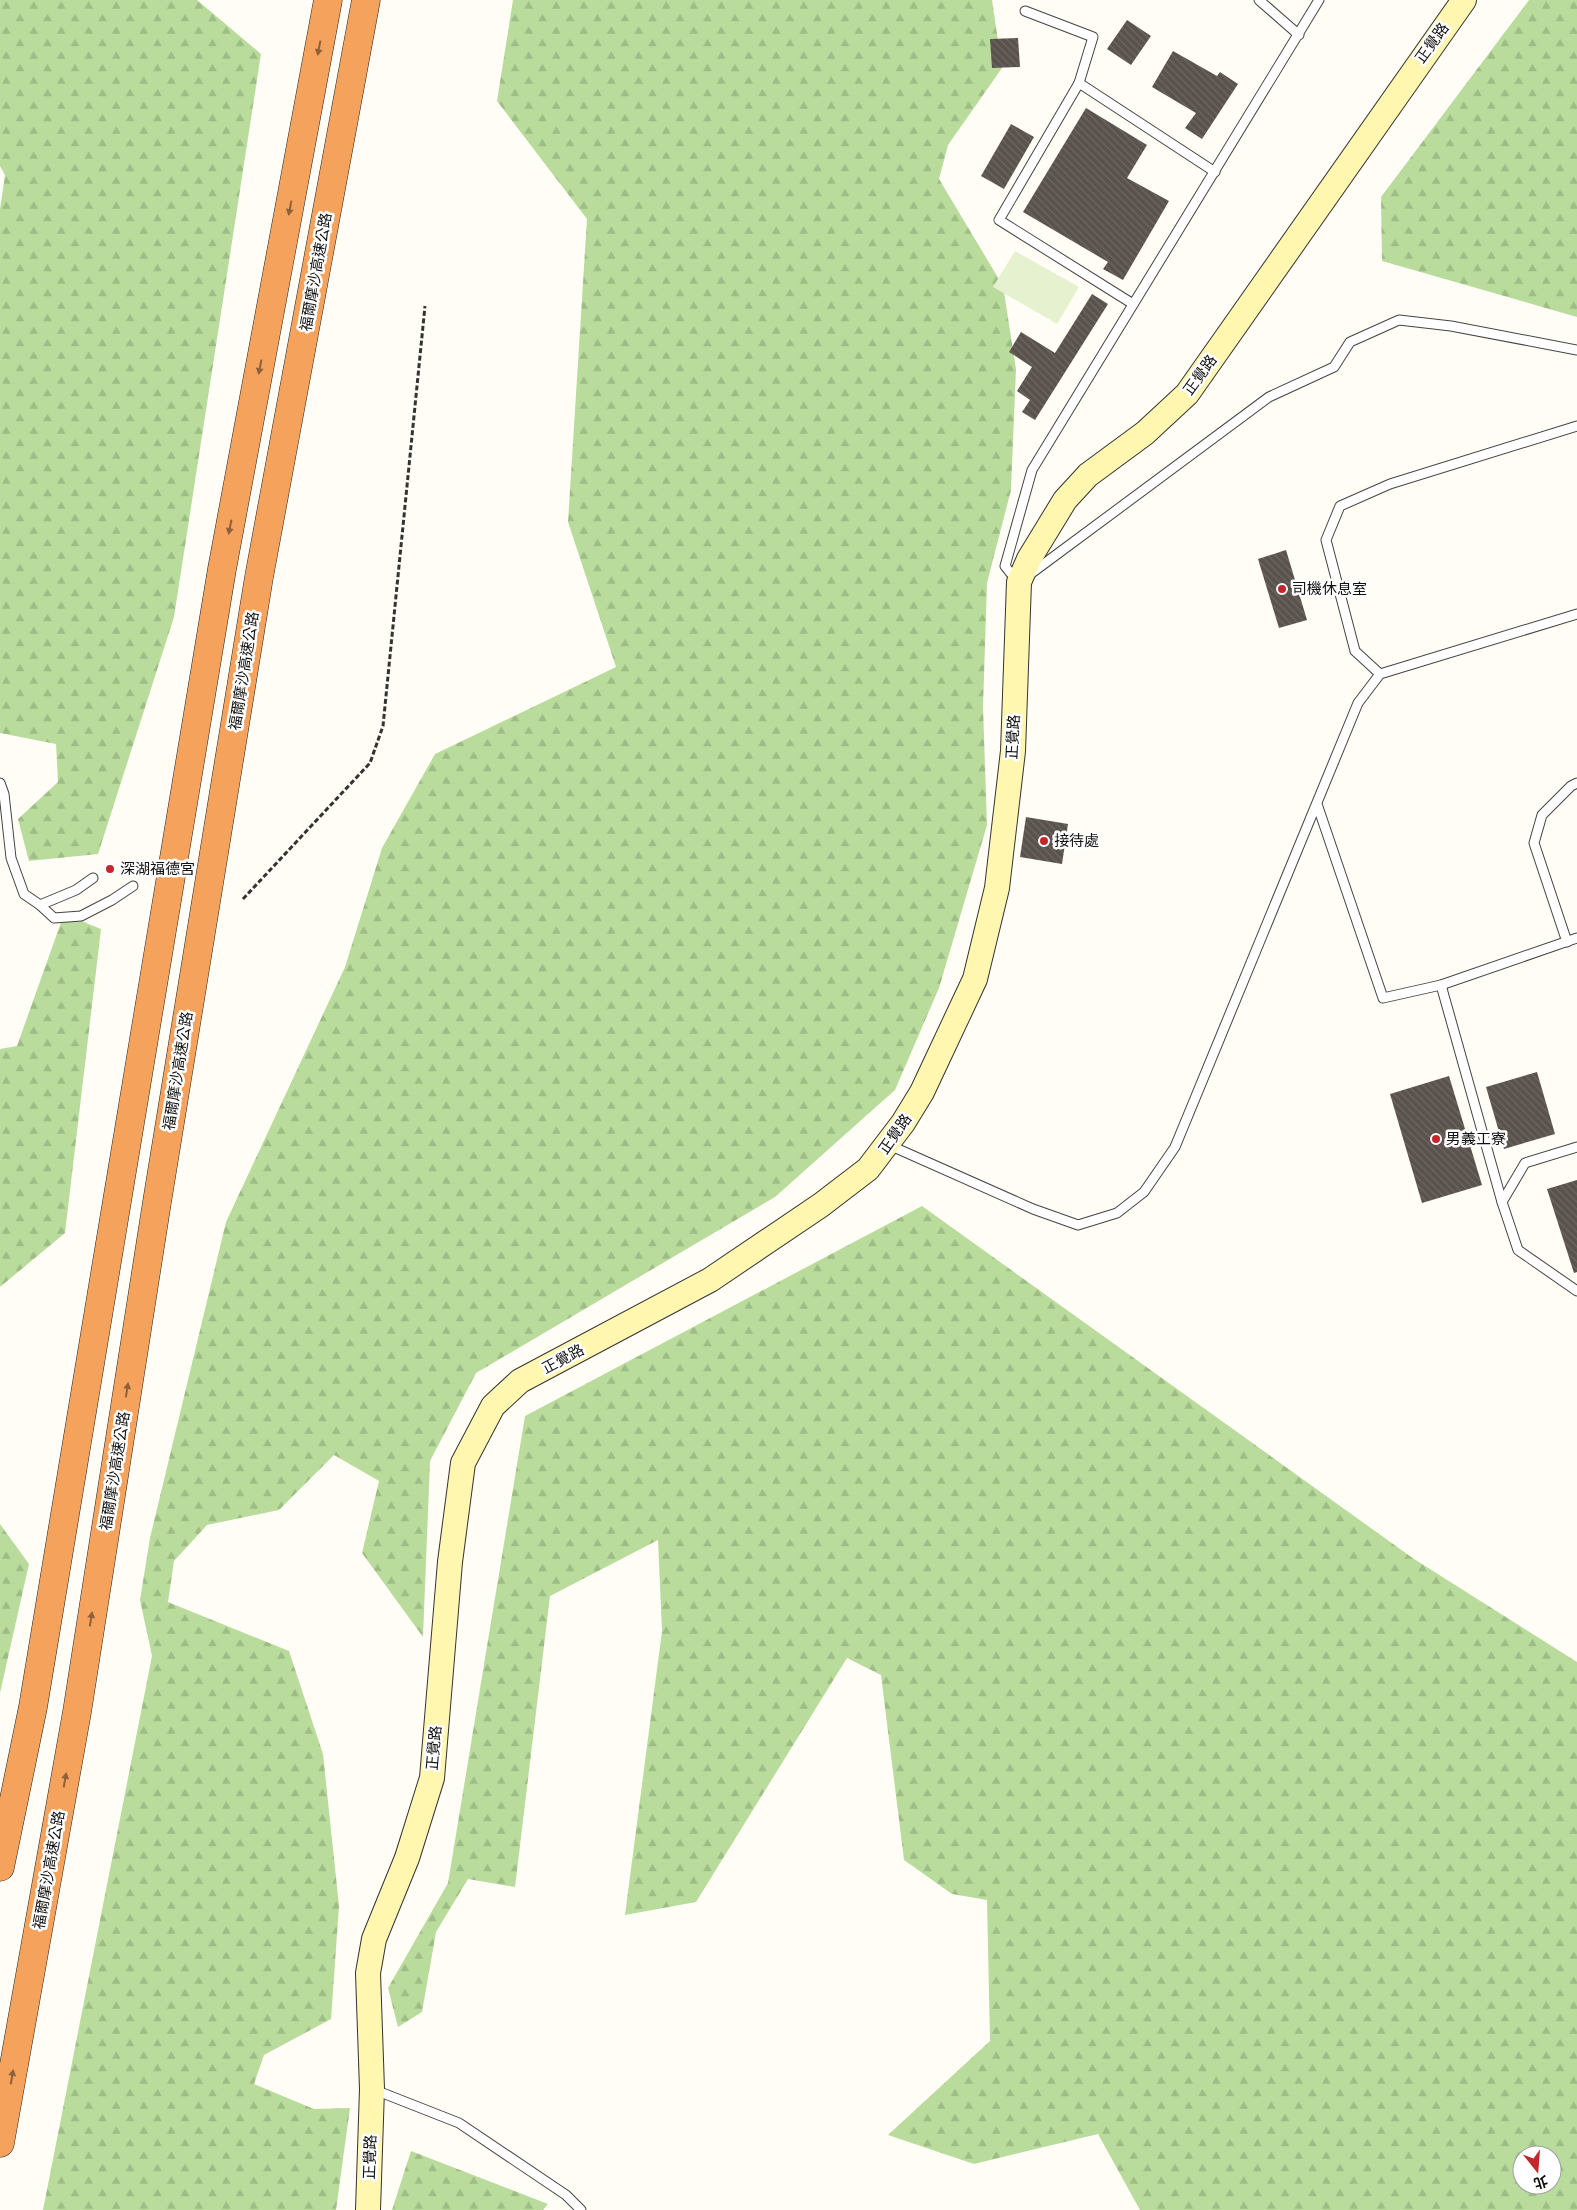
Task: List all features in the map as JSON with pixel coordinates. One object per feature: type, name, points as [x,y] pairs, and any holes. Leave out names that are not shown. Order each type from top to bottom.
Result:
[{"type":"highway","points":[[0,1867],[33,1707],[222,569],[328,0]]},
{"type":"highway","name":"福爾摩沙高速公路","points":[[0,2143],[75,1722],[158,1192],[260,577],[366,0]]},
{"type":"street","name":"正覺路","points":[[368,2210],[372,2089],[368,1973],[374,1939],[407,1858],[432,1778],[450,1562],[463,1463],[493,1406],[520,1382],[710,1280],[821,1205],[868,1169],[888,1145],[922,1092],[975,979],[997,888],[1013,751],[1019,582],[1029,559],[1064,500],[1088,475],[1146,433],[1187,394],[1464,0]]},
{"type":"lane","points":[[1258,0],[1299,35]]},
{"type":"lane","points":[[1319,0],[1032,470],[1005,566],[1019,582],[1269,397],[1334,367],[1350,342],[1399,320],[1451,326],[1577,350]]},
{"type":"lane","points":[[1025,11],[1093,37],[1079,83],[999,220],[1133,304]]},
{"type":"lane","points":[[1079,83],[1214,172]]},
{"type":"lane","points":[[1380,674],[1355,651],[1326,540],[1340,506],[1390,484],[1577,426]]},
{"type":"lane","points":[[888,1145],[1033,1209],[1078,1225],[1117,1213],[1144,1192],[1175,1147],[1358,703],[1380,674],[1577,614]]},
{"type":"lane","points":[[0,782],[4,794],[11,858],[24,894],[54,918],[81,916],[112,900],[133,886]]},
{"type":"lane","points":[[1567,942],[1534,843],[1542,815],[1571,786],[1577,783]]},
{"type":"lane","points":[[1316,804],[1383,998],[1441,986],[1577,938]]},
{"type":"lane","points":[[40,905],[76,890],[93,878]]},
{"type":"lane","points":[[1441,986],[1502,1202],[1518,1250],[1577,1291]]},
{"type":"lane","points":[[1502,1202],[1525,1163],[1577,1147]]},
{"type":"lane","points":[[372,2089],[459,2123],[566,2195],[582,2210]]},
{"type":"path","points":[[242,899],[370,763],[383,726],[425,306]]},
{"type":"green space","points":[[0,0],[197,0],[261,54],[174,617],[98,854],[29,861],[18,819],[58,782],[56,744],[0,733],[0,209],[5,175],[0,166]]},
{"type":"green space","points":[[513,0],[992,0],[1002,68],[948,145],[939,179],[1003,286],[1016,369],[1011,490],[987,583],[983,707],[987,825],[939,988],[895,1090],[775,1197],[476,1373],[430,1461],[423,1637],[362,1553],[379,1481],[334,1455],[279,1510],[207,1525],[174,1561],[168,1602],[289,1651],[323,1754],[339,1906],[331,2019],[264,2055],[254,2084],[314,2109],[350,2108],[336,2210],[43,2210],[152,1656],[140,1600],[150,1538],[226,1222],[345,967],[382,848],[435,754],[616,667],[568,522],[587,219],[497,101]]},
{"type":"green space","points":[[1529,0],[1577,0],[1577,317],[1382,261],[1381,197]]},
{"type":"green space","points":[[1015,251],[1079,287],[1057,324],[993,287]]},
{"type":"green space","points":[[64,914],[101,929],[65,1233],[0,1287],[0,1049],[17,1046]]},
{"type":"green space","points":[[922,1206],[1414,1559],[1577,1662],[1577,2210],[1140,2210],[1098,2134],[974,2164],[888,2135],[990,2041],[987,1900],[952,1894],[904,1860],[881,1675],[847,1658],[696,1902],[625,1915],[662,1631],[658,1540],[550,1596],[515,1887],[468,1879],[436,1932],[422,2012],[398,2027],[388,1988],[448,1883],[525,1416]]},
{"type":"green space","points":[[0,1524],[29,1564],[0,1693]]},
{"type":"green space","points":[[411,2151],[548,2204],[543,2210],[392,2210]]},
{"type":"building","points":[[1127,20],[1151,36],[1131,65],[1107,49]]},
{"type":"building","points":[[1018,38],[1020,67],[992,68],[990,39]]},
{"type":"building","points":[[1173,51],[1217,76],[1220,72],[1238,84],[1202,139],[1185,128],[1196,113],[1152,87]]},
{"type":"building","points":[[1086,108],[1147,145],[1127,178],[1169,201],[1123,280],[1103,269],[1108,262],[1023,212]]},
{"type":"building","points":[[1011,124],[1034,137],[1004,189],[981,176]]},
{"type":"building","points":[[1092,294],[1108,304],[1035,420],[1022,412],[1030,400],[1017,391],[1032,367],[1009,352],[1021,332],[1055,353]]},
{"type":"building","name":"司機休息室","points":[[1286,550],[1307,620],[1279,628],[1258,559]]},
{"type":"building","name":"接待處","points":[[1026,817],[1068,824],[1062,864],[1020,857]]},
{"type":"building","points":[[1537,1072],[1555,1134],[1504,1149],[1486,1087]]},
{"type":"building","name":"男義工寮","points":[[1449,1076],[1482,1185],[1422,1203],[1390,1094]]},
{"type":"building","points":[[1577,1180],[1577,1272],[1574,1273],[1547,1189]]},
{"type":"place","name":"司機休息室","points":[[1282,589]]},
{"type":"place","name":"接待處","points":[[1044,841]]},
{"type":"place","name":"深湖福德宮","points":[[110,869]]},
{"type":"place","name":"男義工寮","points":[[1436,1139]]}]
